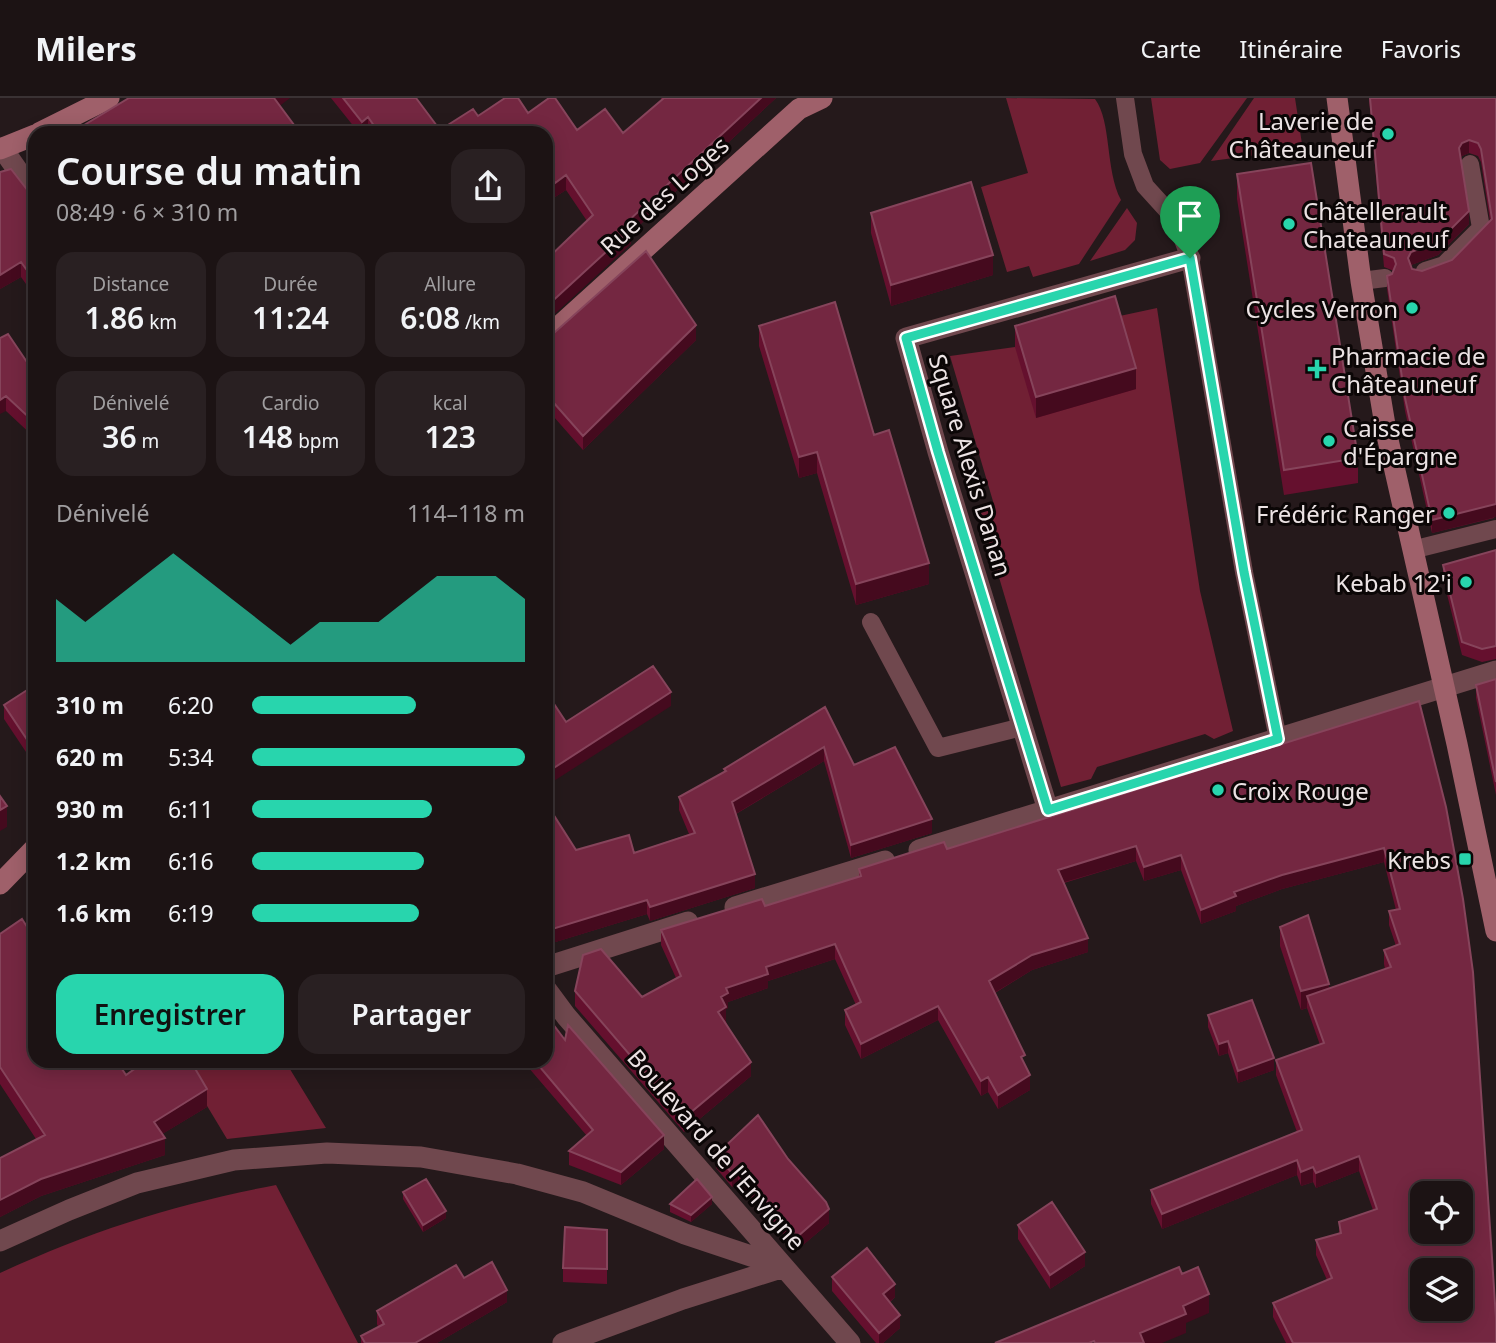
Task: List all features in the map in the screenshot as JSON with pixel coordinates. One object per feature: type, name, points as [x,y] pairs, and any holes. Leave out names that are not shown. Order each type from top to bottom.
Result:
[{"type":"main road","points":[[53,126],[108,98]]},
{"type":"main road","name":"Rue des Loges","points":[[553,332],[799,109],[822,98]]},
{"type":"main road","points":[[1337,98],[1361,281],[1386,431],[1496,931]]},
{"type":"main road","points":[[1,149],[28,138]]},
{"type":"main road","points":[[0,884],[28,855]]},
{"type":"street","points":[[1,149],[28,186]]},
{"type":"street","name":"Square Alexis Danan","points":[[1048,810],[938,452],[906,338],[1190,258]]},
{"type":"street","points":[[553,965],[1496,671]]},
{"type":"street","name":"Boulevard de l'Envigne","points":[[553,998],[850,1343]]},
{"type":"street","points":[[0,1241],[137,1183],[234,1160],[327,1153],[421,1157],[517,1174],[583,1192],[685,1234],[784,1267]]},
{"type":"street","points":[[563,1343],[683,1299],[784,1267]]},
{"type":"lane","points":[[1125,98],[1133,154],[1145,186],[1175,219],[1190,258],[1244,572],[1278,739]]},
{"type":"lane","points":[[1419,274],[1444,265],[1481,228],[1470,164]]},
{"type":"lane","points":[[1361,281],[1385,278]]},
{"type":"lane","points":[[1412,550],[1496,529]]},
{"type":"lane","points":[[871,622],[938,748],[1022,727]]},
{"type":"shaded area","points":[[1006,98],[1095,99],[1100,109],[1116,188],[1121,200],[1079,264],[1033,277],[1029,266],[1007,272],[981,187],[1028,173]]},
{"type":"shaded area","points":[[1151,98],[1247,98],[1200,163],[1170,169],[1160,160]]},
{"type":"shaded area","points":[[1254,98],[1295,98],[1302,144],[1296,150],[1211,161]]},
{"type":"shaded area","points":[[1127,208],[1137,223],[1135,240],[1125,250],[1090,261]]},
{"type":"shaded area","points":[[1157,308],[1200,591],[1233,731],[1214,739],[1205,734],[1097,767],[1091,779],[1061,787],[980,513],[995,508],[950,356],[1015,347],[1115,317]]},
{"type":"shaded area","points":[[184,1068],[289,1068],[326,1128],[227,1139]]},
{"type":"shaded area","points":[[276,1185],[358,1343],[0,1343],[0,1273],[68,1244],[135,1220]]},
{"type":"building","points":[[129,98],[274,98],[295,126],[83,126]]},
{"type":"building","points":[[343,98],[416,98],[437,126],[374,126],[368,117],[362,122]]},
{"type":"building","points":[[505,98],[518,98],[528,113],[549,98],[555,98],[577,130],[605,109],[623,133],[664,98],[761,98],[626,223],[631,229],[553,301],[553,253],[593,215],[566,175],[555,183],[553,126],[446,126],[473,109],[478,116]]},
{"type":"building","points":[[1370,98],[1496,98],[1496,504],[1432,520],[1405,398],[1387,276],[1392,274],[1396,264],[1394,258],[1384,254]],"holes":[[[1469,140],[1478,143],[1492,219],[1452,260],[1422,271],[1412,269],[1408,258],[1411,252],[1438,242],[1469,211],[1459,148]]]},
{"type":"building","points":[[1311,163],[1358,458],[1284,470],[1237,174]]},
{"type":"building","points":[[11,169],[28,191],[28,268],[26,269],[21,262],[0,275],[0,172]]},
{"type":"building","points":[[971,182],[993,255],[891,285],[871,213]]},
{"type":"building","points":[[646,251],[696,325],[583,436],[553,402],[554,333]]},
{"type":"building","points":[[1115,296],[1136,368],[1036,397],[1015,326]]},
{"type":"building","points":[[835,302],[874,435],[889,430],[929,563],[856,584],[817,452],[799,457],[759,326]]},
{"type":"building","points":[[8,334],[28,364],[28,416],[6,396],[0,400],[0,338]]},
{"type":"building","points":[[1496,550],[1496,646],[1482,649],[1462,642],[1443,565]]},
{"type":"building","points":[[653,666],[671,692],[553,768],[553,702],[566,722]]},
{"type":"building","points":[[1496,679],[1496,782],[1476,685]]},
{"type":"building","points":[[28,690],[28,741],[4,705]]},
{"type":"building","points":[[1419,701],[1446,807],[1473,972],[1496,1343],[1293,1343],[1273,1303],[1332,1278],[1316,1240],[1341,1233],[1339,1222],[1377,1209],[1359,1156],[1316,1173],[1313,1167],[1301,1172],[1297,1160],[1162,1214],[1151,1190],[1302,1130],[1276,1060],[1324,1043],[1307,996],[1391,967],[1384,950],[1400,944],[1389,911],[1400,909],[1384,848],[1282,875],[1234,892],[1236,896],[1201,910],[1181,855],[1144,867],[1136,846],[1058,870],[1088,938],[1032,955],[989,981],[1025,1055],[1021,1057],[1030,1075],[998,1095],[988,1077],[981,1081],[938,1006],[861,1044],[845,1010],[861,1002],[835,944],[766,967],[768,974],[726,988],[728,993],[721,997],[726,1007],[718,1012],[751,1062],[684,1118],[575,991],[583,955],[601,949],[642,997],[681,976],[661,930],[762,899],[765,906],[861,876],[859,869],[944,842],[947,849]]},
{"type":"building","points":[[825,707],[854,765],[895,747],[932,819],[851,845],[824,747],[732,802],[755,874],[650,907],[647,900],[553,929],[553,814],[576,850],[629,835],[634,853],[695,833],[679,797],[726,771],[724,769]]},
{"type":"building","points":[[0,796],[7,806],[0,810]]},
{"type":"building","points":[[1308,915],[1329,984],[1301,991],[1280,927]]},
{"type":"building","points":[[22,919],[28,928],[28,1068],[121,1068],[126,1075],[136,1068],[195,1068],[207,1089],[154,1122],[165,1138],[41,1179],[0,1200],[0,1158],[45,1135],[0,1067],[0,934]]},
{"type":"building","points":[[1252,1000],[1274,1058],[1238,1071],[1228,1041],[1219,1044],[1208,1015]]},
{"type":"building","points":[[553,1024],[565,1040],[568,1025],[664,1135],[621,1172],[569,1151],[593,1130],[541,1068],[553,1068]]},
{"type":"building","points":[[758,1115],[788,1159],[826,1202],[829,1209],[797,1237],[738,1168],[732,1173],[716,1155]]},
{"type":"building","points":[[426,1179],[446,1211],[423,1225],[403,1192]]},
{"type":"building","points":[[697,1179],[712,1197],[691,1215],[670,1204]]},
{"type":"building","points":[[1052,1202],[1085,1252],[1050,1275],[1018,1225]]},
{"type":"building","points":[[565,1227],[607,1230],[607,1269],[563,1268]]},
{"type":"building","points":[[867,1248],[895,1284],[883,1294],[900,1315],[879,1333],[832,1277]]},
{"type":"building","points":[[492,1262],[507,1290],[415,1343],[365,1343],[361,1336],[384,1324],[377,1311],[456,1265],[464,1278]]},
{"type":"building","points":[[1179,1267],[1182,1274],[1198,1267],[1209,1294],[1183,1306],[1186,1314],[1140,1333],[1144,1343],[995,1343]]},
{"type":"place","name":"Laverie de Châteauneuf","points":[[1388,134]]},
{"type":"place","name":"Châtellerault Chateauneuf","points":[[1289,224]]},
{"type":"place","name":"Cycles Verron","points":[[1412,308]]},
{"type":"place","name":"Pharmacie de Châteauneuf","points":[[1317,369]]},
{"type":"place","name":"Caisse d'Épargne","points":[[1329,441]]},
{"type":"place","name":"Frédéric Ranger","points":[[1449,513]]},
{"type":"place","name":"Kebab 12'i","points":[[1466,582]]},
{"type":"place","name":"Croix Rouge","points":[[1218,790]]},
{"type":"place","name":"Krebs","points":[[1465,859]]},
{"type":"route","points":[[1190,258],[1232,508],[1278,739],[1048,810],[938,452],[906,338],[1190,258]]}]
